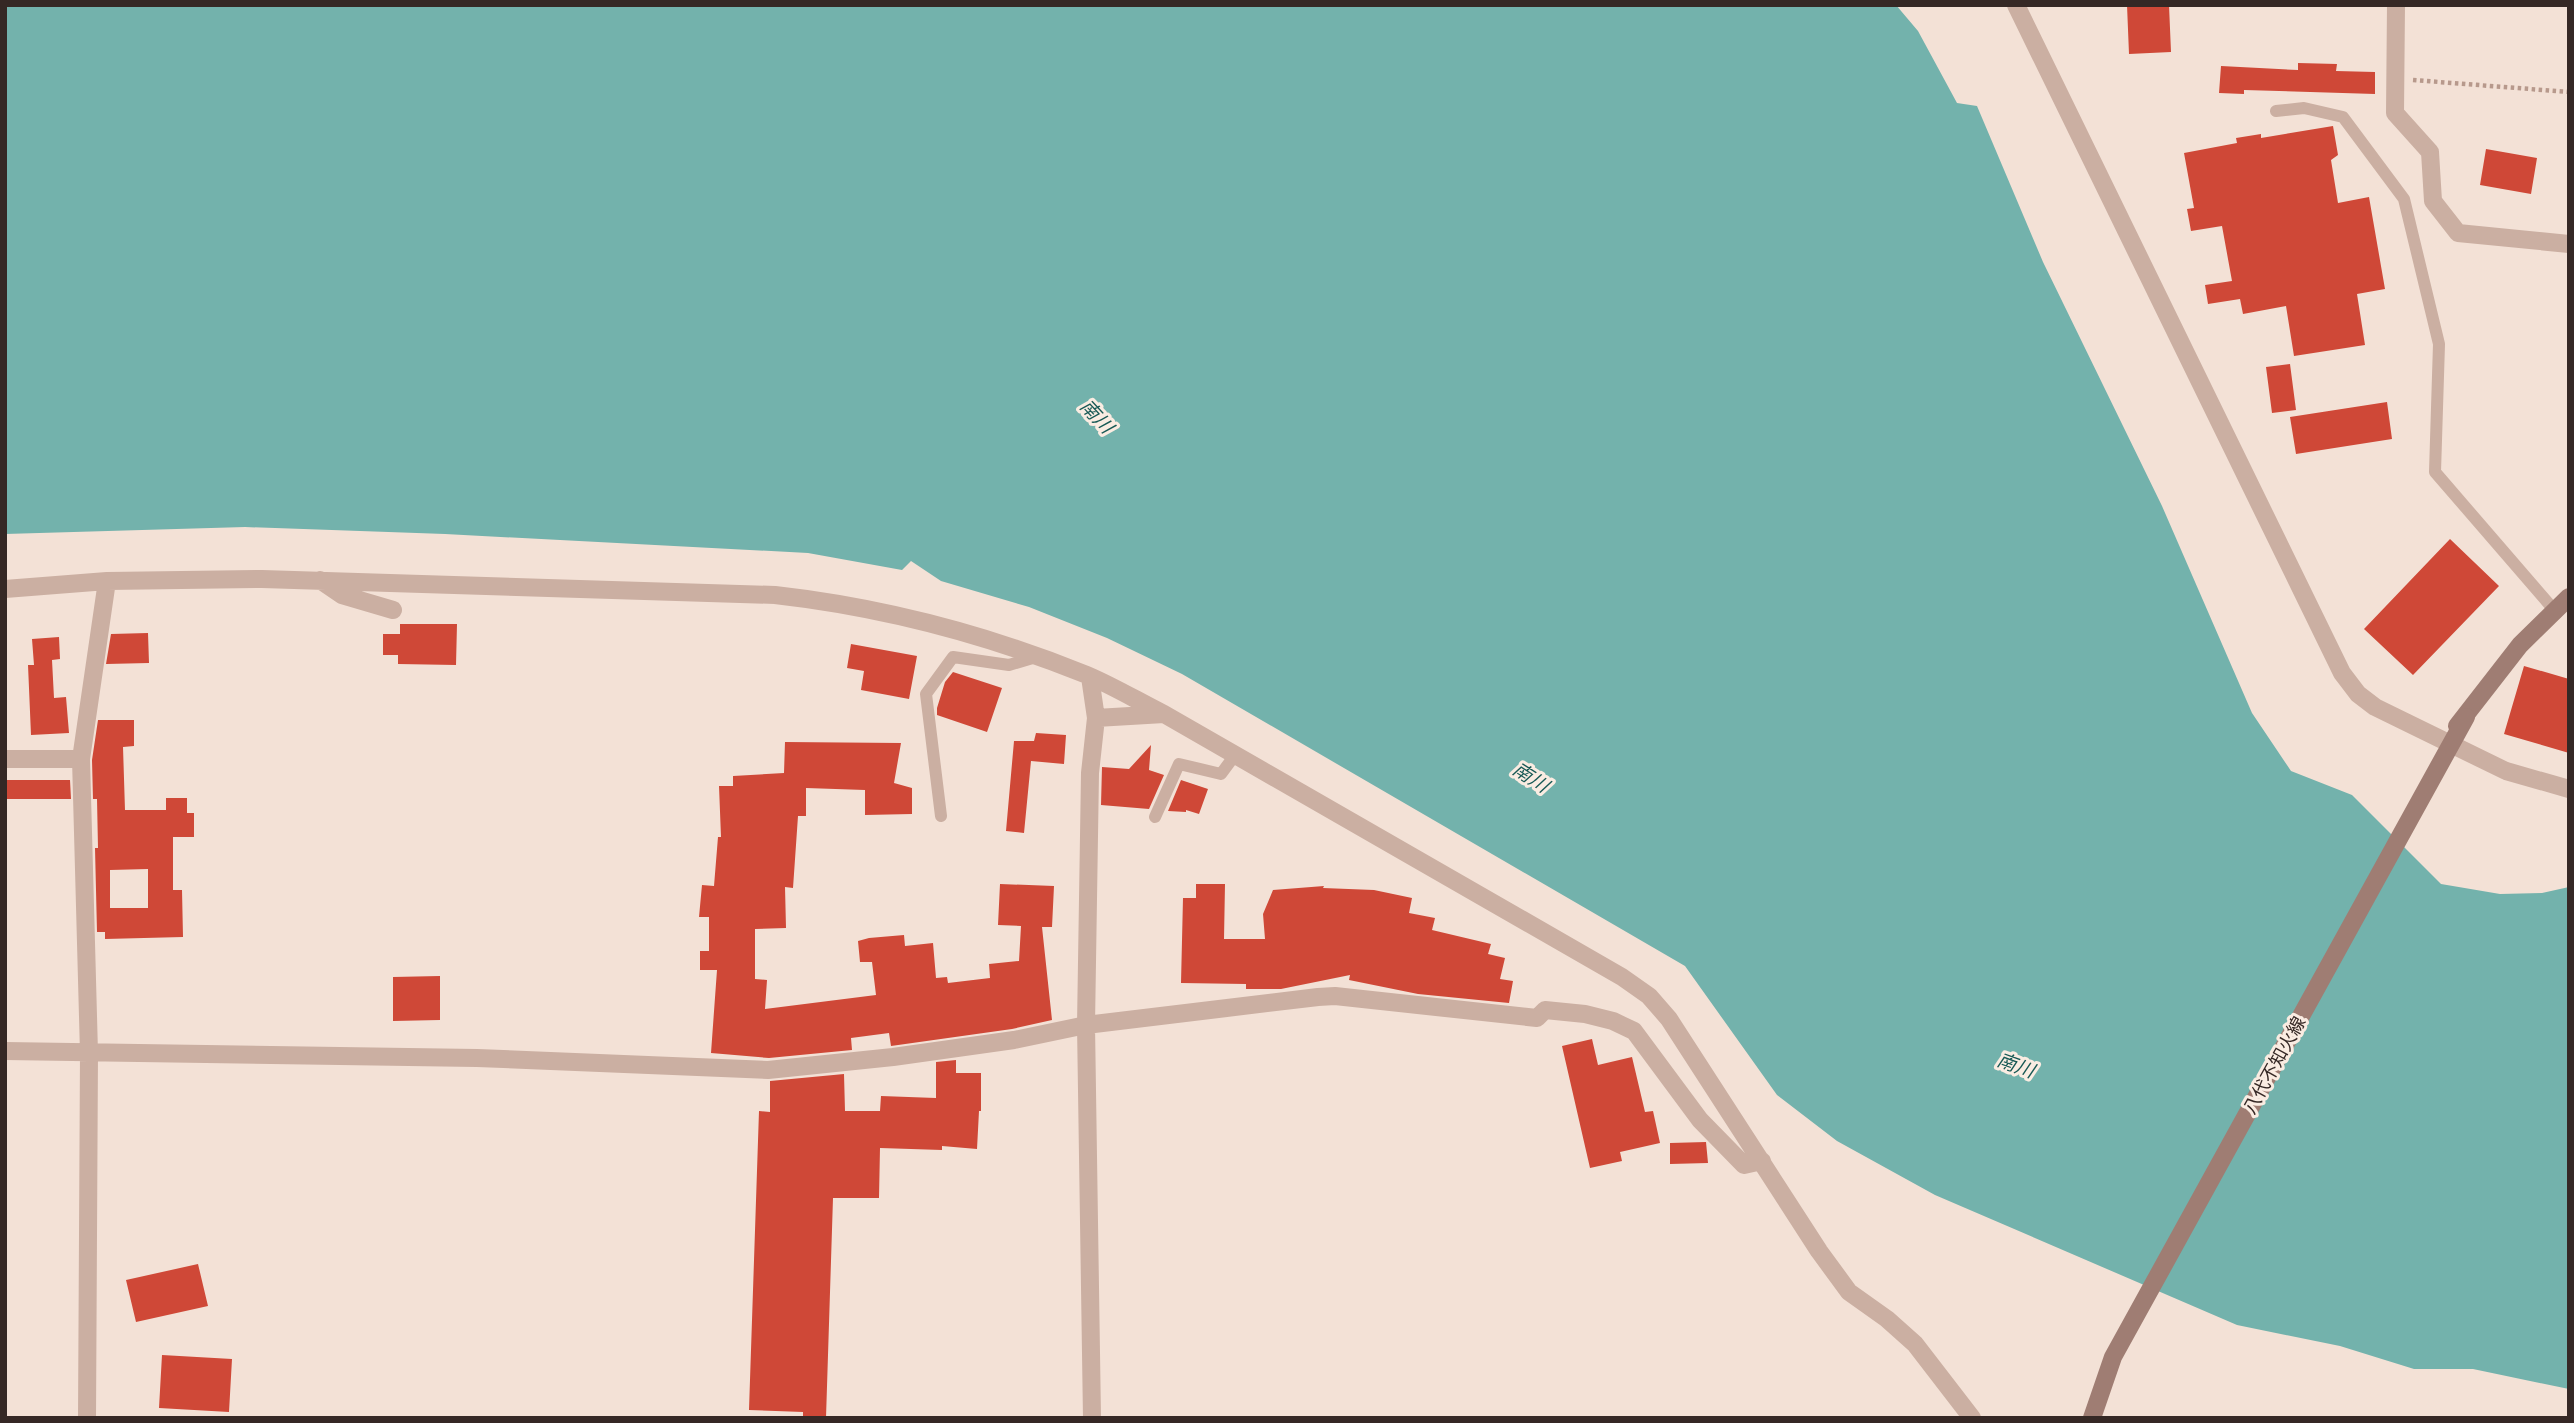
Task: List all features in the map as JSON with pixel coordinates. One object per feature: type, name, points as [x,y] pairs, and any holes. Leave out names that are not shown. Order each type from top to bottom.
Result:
[{"type":"main road","name":"八代不知火線","points":[[2444,741],[2466,717],[2520,645],[2569,597]]},
{"type":"main road","name":"八代不知火線","points":[[2092,1418],[2113,1357],[2466,717]]},
{"type":"street","points":[[2016,5],[2342,673],[2358,694],[2375,707],[2506,771],[2569,789]]},
{"type":"street","points":[[2396,5],[2395,113],[2430,152],[2434,201],[2458,233],[2569,244]]},
{"type":"street","points":[[320,580],[342,595],[393,610]]},
{"type":"street","points":[[5,589],[107,581],[320,580],[775,595],[822,600],[877,611],[977,637],[1090,677],[1164,714],[1622,977],[1649,996],[1669,1019],[1818,1251],[1849,1292],[1887,1319],[1915,1344],[1972,1418]]},
{"type":"street","points":[[87,1418],[89,1053],[81,759],[107,581]]},
{"type":"street","points":[[1090,677],[1096,718],[1090,773],[1086,1025],[1092,1418]]},
{"type":"street","points":[[1096,718],[1164,714]]},
{"type":"street","points":[[5,760],[81,759]]},
{"type":"street","points":[[5,1051],[477,1058],[768,1070],[893,1057],[1014,1040],[1086,1025],[1335,996],[1537,1018],[1545,1010],[1586,1014],[1613,1021],[1634,1031],[1700,1120],[1744,1165],[1762,1161]]},
{"type":"lane","points":[[2276,111],[2304,108],[2343,117],[2404,199],[2438,344],[2435,472],[2555,611]]},
{"type":"lane","points":[[941,816],[926,694],[953,657],[1009,665],[1036,657]]},
{"type":"lane","points":[[1154,817],[1179,764],[1222,774],[1235,755]]},
{"type":"path","points":[[2395,79],[2569,92]]},
{"type":"water","name":"南川","points":[[5,5],[1896,5],[1918,31],[1957,103],[1977,106],[2043,262],[2162,506],[2252,713],[2291,771],[2352,795],[2441,884],[2500,894],[2542,893],[2569,887],[2569,1389],[2473,1369],[2414,1369],[2340,1346],[2237,1325],[1935,1195],[1837,1141],[1777,1095],[1685,966],[1182,674],[1107,638],[1029,607],[941,581],[911,561],[902,570],[808,553],[445,534],[245,527],[5,534]]},
{"type":"building","points":[[2127,5],[2169,5],[2171,52],[2129,54]]},
{"type":"building","points":[[2298,63],[2337,64],[2336,71],[2375,72],[2375,94],[2244,90],[2244,94],[2219,93],[2221,66],[2298,70]]},
{"type":"building","points":[[2333,126],[2338,155],[2331,160],[2338,203],[2369,197],[2385,289],[2357,294],[2365,345],[2294,356],[2286,306],[2243,314],[2240,299],[2208,304],[2205,285],[2232,281],[2222,226],[2191,231],[2187,209],[2194,208],[2184,153],[2237,143],[2236,138],[2261,134],[2261,138]]},
{"type":"building","points":[[2486,149],[2537,158],[2531,194],[2480,185]]},
{"type":"building","points":[[2290,364],[2296,410],[2272,413],[2266,367]]},
{"type":"building","points":[[2387,402],[2392,439],[2296,454],[2290,417]]},
{"type":"building","points":[[2450,539],[2499,586],[2413,675],[2364,629]]},
{"type":"building","points":[[400,624],[457,624],[456,665],[398,664],[398,655],[383,655],[383,634],[400,634]]},
{"type":"building","points":[[148,633],[149,663],[106,664],[111,634]]},
{"type":"building","points":[[59,637],[60,659],[52,660],[54,698],[66,697],[69,733],[31,735],[28,665],[34,665],[32,639]]},
{"type":"building","points":[[851,644],[917,656],[909,699],[861,690],[864,671],[847,668]]},
{"type":"building","points":[[2524,666],[2569,679],[2569,753],[2504,734]]},
{"type":"building","points":[[953,672],[1002,688],[987,732],[937,715],[945,682]]},
{"type":"building","points":[[98,720],[134,720],[134,746],[123,747],[125,810],[166,810],[166,798],[187,798],[187,813],[194,813],[194,837],[173,837],[173,890],[182,890],[183,937],[105,939],[105,932],[97,932],[97,799],[93,799],[92,760]],"holes":[[[148,869],[148,908],[110,908],[110,870]]]},
{"type":"building","points":[[1036,733],[1066,735],[1064,764],[1031,761],[1024,833],[1006,831],[1014,741],[1034,741]]},
{"type":"building","points":[[785,742],[901,743],[894,783],[912,788],[912,814],[865,815],[865,790],[806,788],[806,816],[798,816],[793,888],[785,887],[786,928],[755,929],[755,979],[767,980],[765,1009],[876,995],[872,962],[860,962],[858,941],[869,938],[904,935],[905,946],[933,943],[936,978],[947,977],[948,983],[990,978],[989,964],[1019,961],[1021,926],[998,925],[1000,884],[1054,886],[1052,927],[1042,927],[1052,1020],[1012,1029],[891,1046],[889,1033],[851,1038],[852,1050],[769,1058],[711,1053],[717,970],[700,970],[700,951],[709,951],[709,917],[699,917],[702,885],[714,886],[718,837],[721,837],[719,786],[733,786],[733,776],[784,773]]},
{"type":"building","points":[[1151,745],[1149,770],[1164,775],[1149,809],[1101,805],[1102,767],[1129,769]]},
{"type":"building","points":[[5,780],[70,780],[71,799],[5,799]]},
{"type":"building","points":[[1181,780],[1208,789],[1199,814],[1186,810],[1168,811]]},
{"type":"building","points":[[1196,884],[1225,884],[1224,939],[1265,939],[1263,914],[1273,890],[1324,886],[1323,888],[1374,890],[1412,898],[1409,913],[1435,918],[1432,930],[1491,944],[1488,954],[1505,958],[1500,979],[1513,981],[1509,1003],[1418,994],[1349,980],[1350,975],[1281,989],[1246,989],[1246,984],[1181,983],[1183,898],[1196,898]]},
{"type":"building","points":[[440,976],[440,1020],[393,1021],[393,977]]},
{"type":"building","points":[[1592,1039],[1598,1065],[1632,1057],[1645,1112],[1653,1111],[1660,1143],[1620,1152],[1622,1161],[1590,1168],[1562,1046]]},
{"type":"building","points":[[956,1060],[956,1073],[981,1073],[977,1149],[942,1146],[942,1150],[880,1148],[879,1198],[833,1198],[826,1418],[803,1418],[803,1412],[749,1410],[759,1111],[770,1112],[770,1081],[844,1074],[845,1111],[880,1111],[881,1096],[936,1098],[936,1062]]},
{"type":"building","points":[[1706,1142],[1708,1163],[1670,1164],[1670,1143]]},
{"type":"building","points":[[198,1264],[208,1306],[136,1322],[126,1280]]},
{"type":"building","points":[[162,1355],[232,1359],[229,1412],[159,1408]]}]
